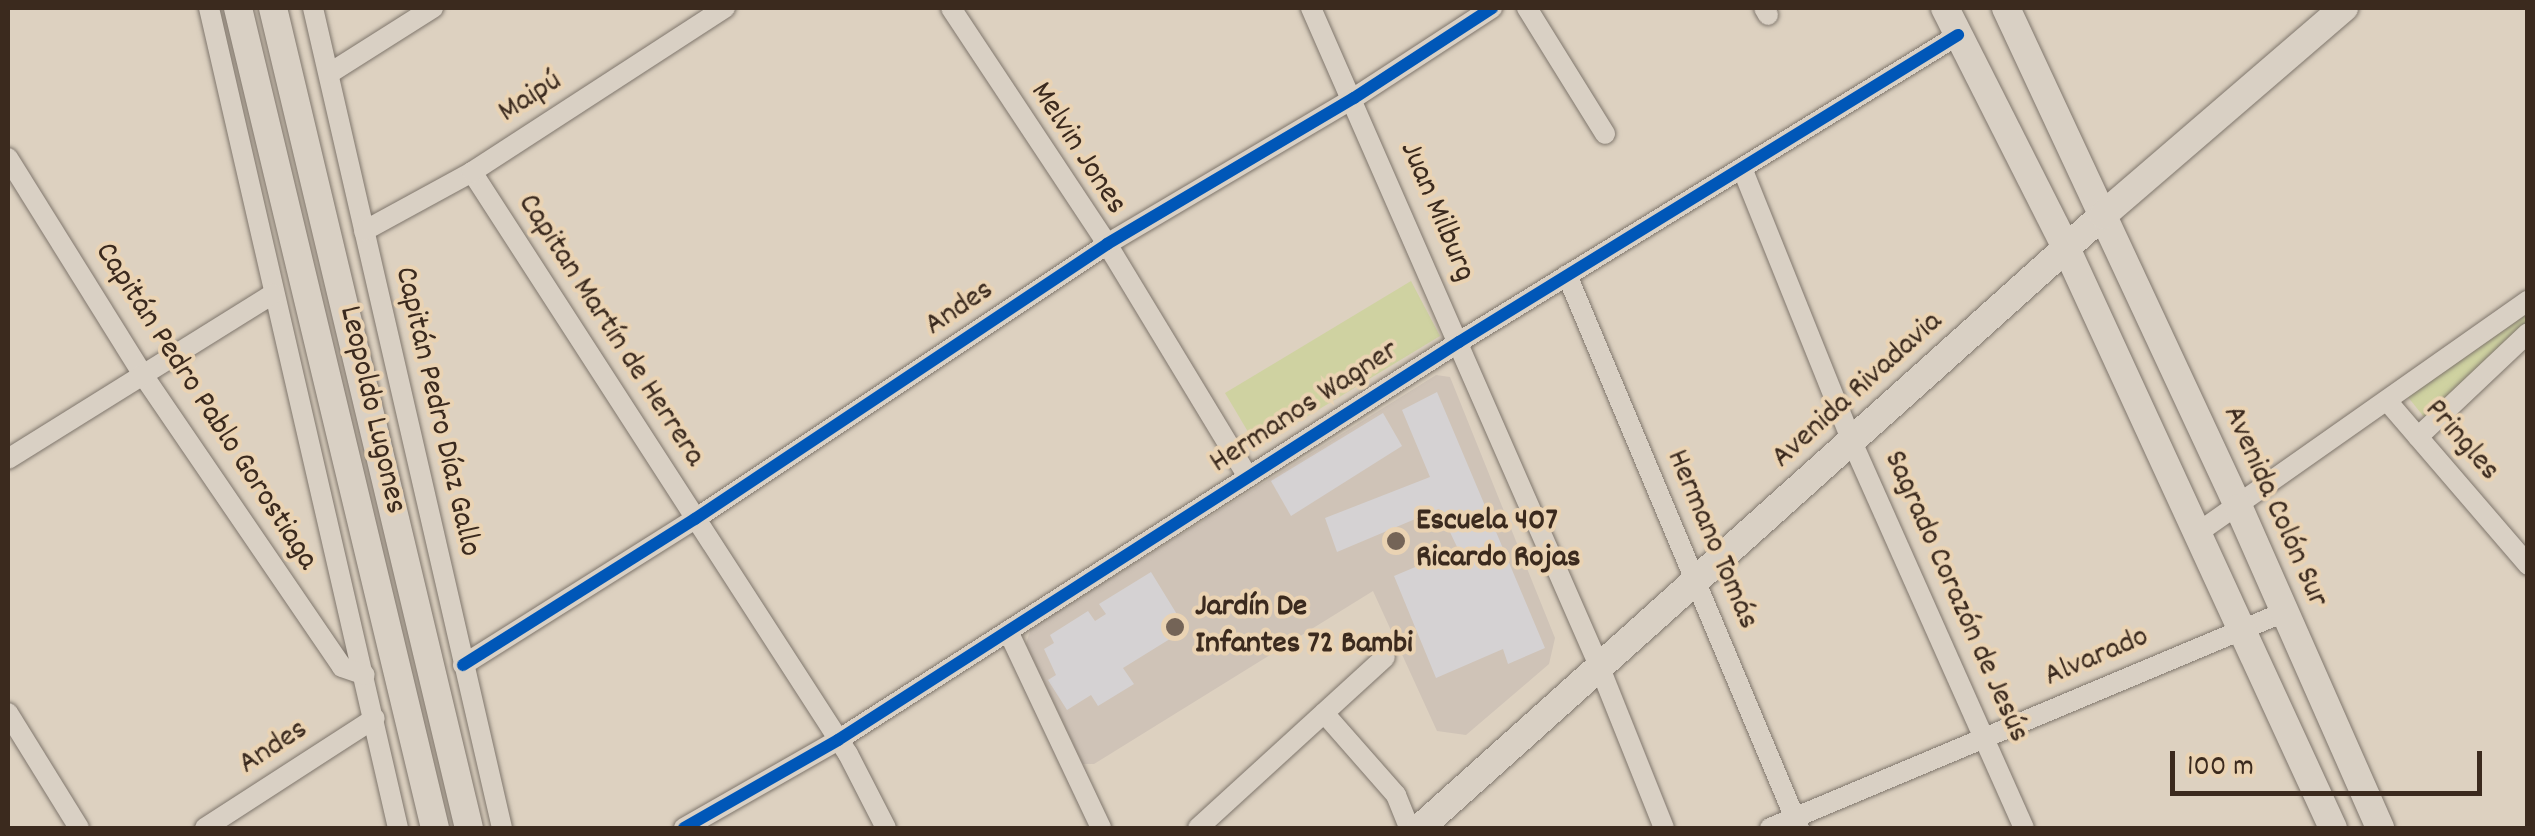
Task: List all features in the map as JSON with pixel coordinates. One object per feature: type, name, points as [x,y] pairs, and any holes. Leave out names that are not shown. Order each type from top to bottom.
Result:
[{"type":"main road","name":"Leopoldo Lugones","points":[[238,8],[435,828]]},
{"type":"main road","name":"Leopoldo Lugones","points":[[273,8],[469,828]]},
{"type":"main road","points":[[1945,8],[2067,250],[2333,828]]},
{"type":"main road","name":"Avenida Colón Sur","points":[[2006,8],[2239,508],[2380,828]]},
{"type":"main road","name":"Avenida Rivadavia","points":[[1420,828],[1853,444],[2103,215],[2344,8]]},
{"type":"street","points":[[209,8],[398,828]]},
{"type":"street","name":"Capitán Pedro Díaz Gallo","points":[[314,8],[502,828]]},
{"type":"street","points":[[330,73],[432,8]]},
{"type":"street","name":"Maipú","points":[[364,231],[472,172],[725,8]]},
{"type":"street","name":"Melvin Jones","points":[[951,8],[1107,244],[1248,477]]},
{"type":"street","name":"Juan Milburg","points":[[1311,8],[1354,98],[1600,668],[1664,828]]},
{"type":"street","name":"Andes","points":[[463,665],[695,519],[1107,244],[1354,98],[1492,8]]},
{"type":"street","points":[[1528,8],[1605,134]]},
{"type":"street","name":"Hermanos Wagner","points":[[684,828],[838,740],[1459,342],[1958,35]]},
{"type":"street","name":"Capitán Pedro Pablo Gorostiaga","points":[[8,158],[144,375],[342,667],[364,676]]},
{"type":"street","name":"Sagrado Corazón de Jesús","points":[[1742,168],[1853,444],[2024,828]]},
{"type":"street","name":"Capitan Martín de Herrera","points":[[472,172],[838,740],[886,828]]},
{"type":"street","name":"Hermano Tomás","points":[[1568,275],[1797,823]]},
{"type":"street","points":[[8,458],[273,294]]},
{"type":"street","points":[[2196,534],[2239,508],[2528,301]]},
{"type":"street","points":[[2418,438],[2528,333]]},
{"type":"street","name":"Pringles","points":[[2388,402],[2528,565]]},
{"type":"street","name":"Alvarado","points":[[1770,828],[1797,823],[1986,737],[2282,613]]},
{"type":"street","points":[[1008,631],[1102,828]]},
{"type":"street","points":[[1198,828],[1385,657]]},
{"type":"street","points":[[8,713],[79,828]]},
{"type":"street","points":[[1324,713],[1396,794],[1409,828]]},
{"type":"street","name":"Andes","points":[[205,828],[375,718]]},
{"type":"shaded area","points":[[1436,375],[1450,377],[1555,638],[1549,664],[1466,735],[1437,731],[1373,591],[1094,764],[1083,764],[1026,644],[1031,628]]},
{"type":"green space","points":[[1411,281],[1440,336],[1257,447],[1225,393]]},
{"type":"green space","points":[[2527,314],[2527,322],[2424,417],[2408,397]]},
{"type":"building","points":[[1437,392],[1545,648],[1508,664],[1503,649],[1436,678],[1394,576],[1458,549],[1439,509],[1337,552],[1325,518],[1430,477],[1402,410]]},
{"type":"building","points":[[1383,413],[1402,446],[1291,516],[1271,481]]},
{"type":"building","points":[[1151,572],[1186,629],[1123,668],[1134,684],[1098,706],[1091,695],[1067,710],[1048,680],[1056,675],[1044,649],[1054,643],[1050,635],[1088,611],[1095,621],[1106,614],[1099,604]]},
{"type":"cycle path","points":[[463,665],[695,519],[1107,244],[1354,98],[1492,8]]},
{"type":"cycle path","points":[[684,828],[838,740],[1459,342],[1958,35]]},
{"type":"place","name":"Escuela 407 Ricardo Rojas","points":[[1396,541]]},
{"type":"place","name":"Jardín De Infantes 72 Bambi","points":[[1175,627]]}]
